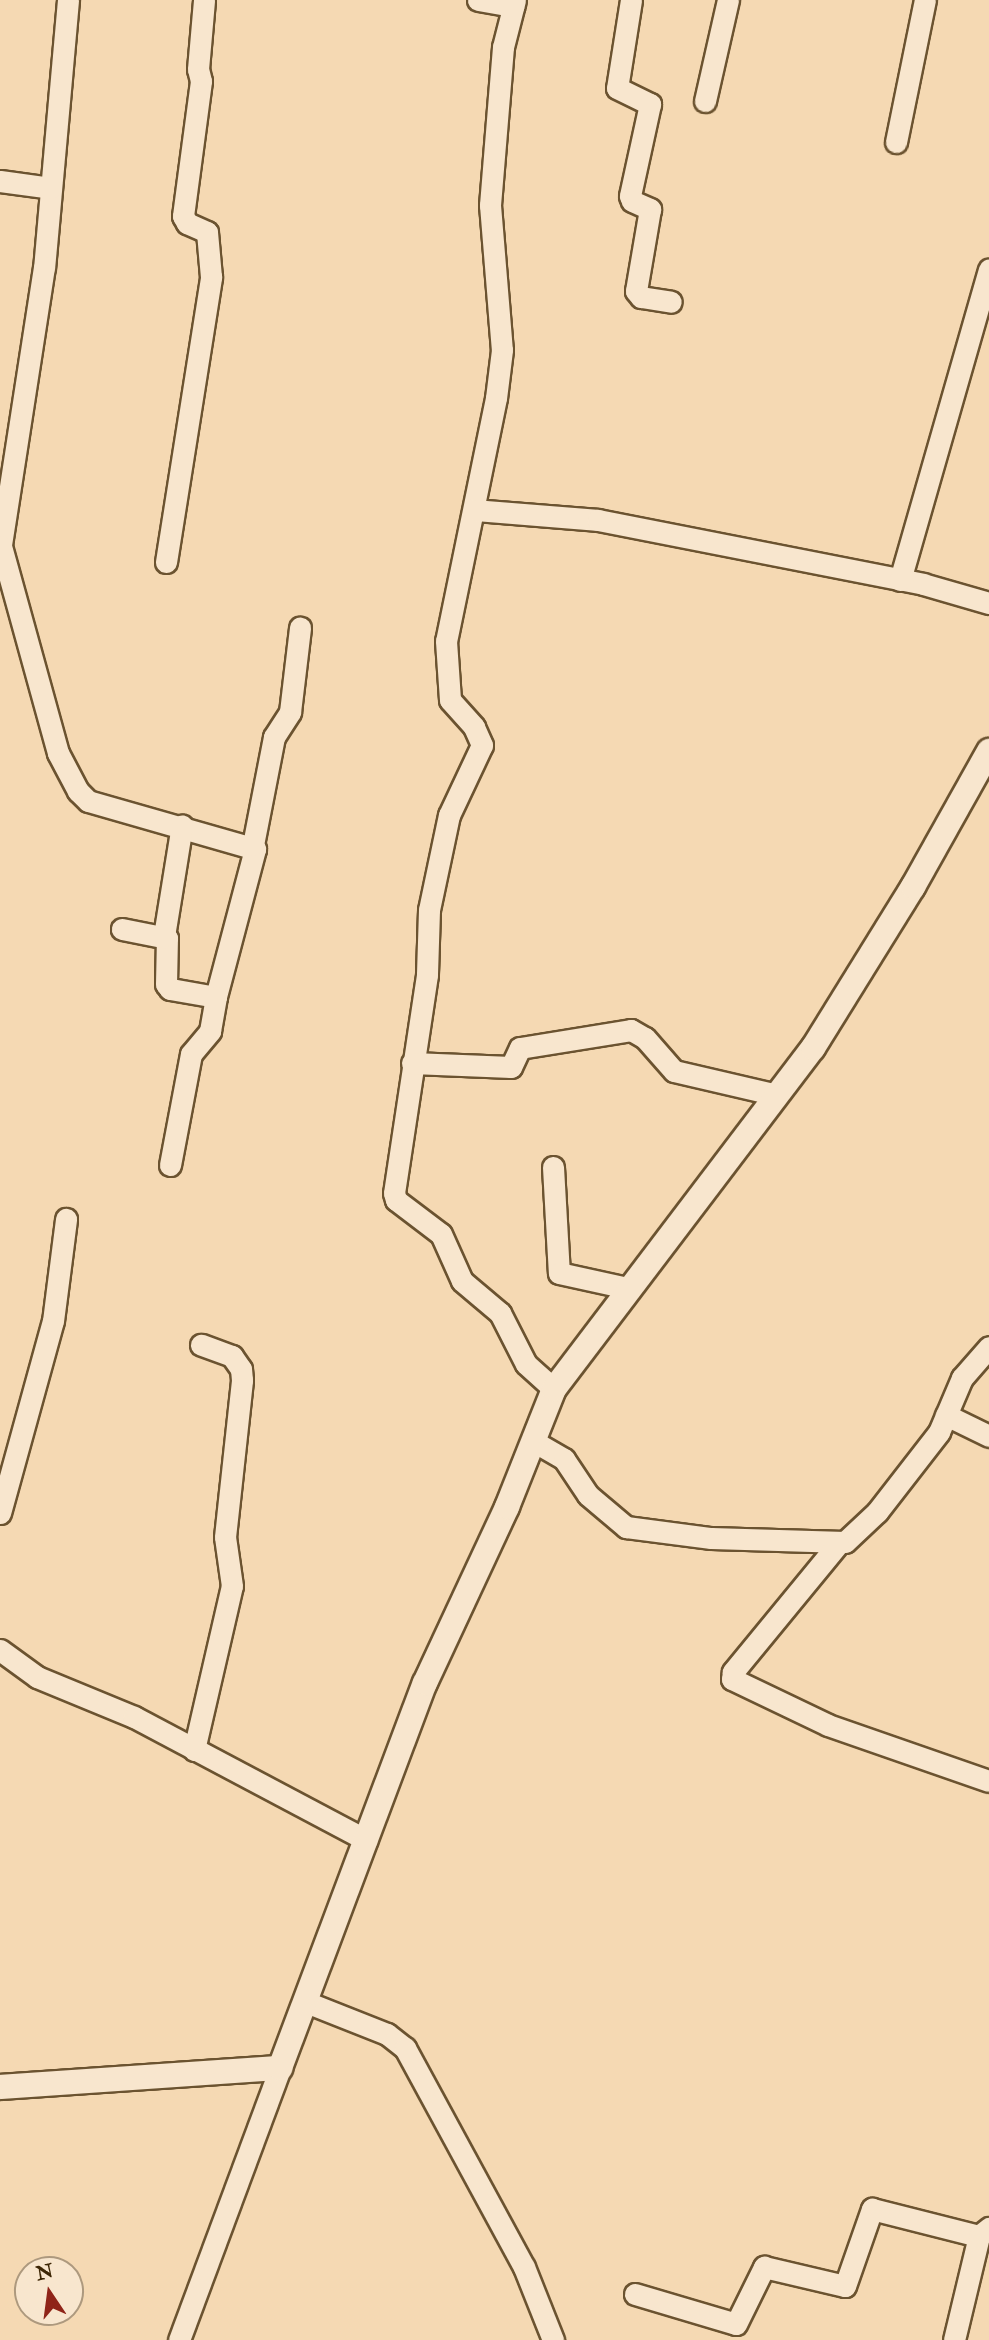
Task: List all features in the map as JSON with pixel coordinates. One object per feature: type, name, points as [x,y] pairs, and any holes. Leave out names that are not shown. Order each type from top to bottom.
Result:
[{"type":"street","points":[[68,0],[44,267],[0,546],[58,753],[78,791],[88,801],[253,845]]},
{"type":"street","points":[[166,562],[211,277],[207,232],[183,216],[201,81],[198,69],[204,0]]},
{"type":"street","points":[[478,0],[514,3],[503,47],[490,205],[502,350],[474,510],[446,641],[450,700],[474,727],[482,745],[449,815],[429,910],[427,975],[394,1196],[441,1234],[462,1281],[500,1313],[526,1364],[554,1389]]},
{"type":"street","points":[[631,0],[617,88],[650,104],[630,196],[632,201],[650,209],[636,291],[641,297],[671,302]]},
{"type":"street","points":[[705,101],[728,0]]},
{"type":"street","points":[[896,142],[925,0]]},
{"type":"street","points":[[0,181],[51,188]]},
{"type":"street","points":[[900,580],[989,270]]},
{"type":"street","points":[[474,510],[598,520],[900,580],[989,603]]},
{"type":"street","points":[[170,1165],[191,1054],[210,1031],[276,731],[290,712],[300,628]]},
{"type":"street","points":[[179,2340],[425,1684],[554,1389],[627,1288],[777,1095],[858,978],[989,751]]},
{"type":"street","points":[[182,825],[164,936],[170,947],[167,987],[216,997]]},
{"type":"street","points":[[122,929],[164,936]]},
{"type":"street","points":[[412,1063],[511,1067],[520,1048],[631,1030],[645,1038],[674,1071],[777,1095]]},
{"type":"street","points":[[553,1167],[559,1273],[627,1288]]},
{"type":"street","points":[[0,1513],[53,1321],[66,1219]]},
{"type":"street","points":[[194,1750],[232,1586],[225,1537],[242,1380],[242,1369],[232,1356],[201,1345]]},
{"type":"street","points":[[533,1441],[564,1459],[588,1495],[626,1527],[699,1537],[838,1544],[850,1540],[877,1512],[939,1432],[962,1378],[989,1347]]},
{"type":"street","points":[[946,1415],[989,1436]]},
{"type":"street","points":[[838,1544],[733,1672],[732,1679],[828,1725],[989,1781]]},
{"type":"street","points":[[0,1650],[37,1677],[134,1717],[366,1840]]},
{"type":"street","points":[[306,2002],[387,2034],[405,2048],[524,2267],[553,2331],[553,2340]]},
{"type":"street","points":[[0,2087],[280,2068]]},
{"type":"street","points":[[635,2294],[736,2324],[764,2267],[845,2286],[872,2210],[984,2232],[954,2340]]}]
